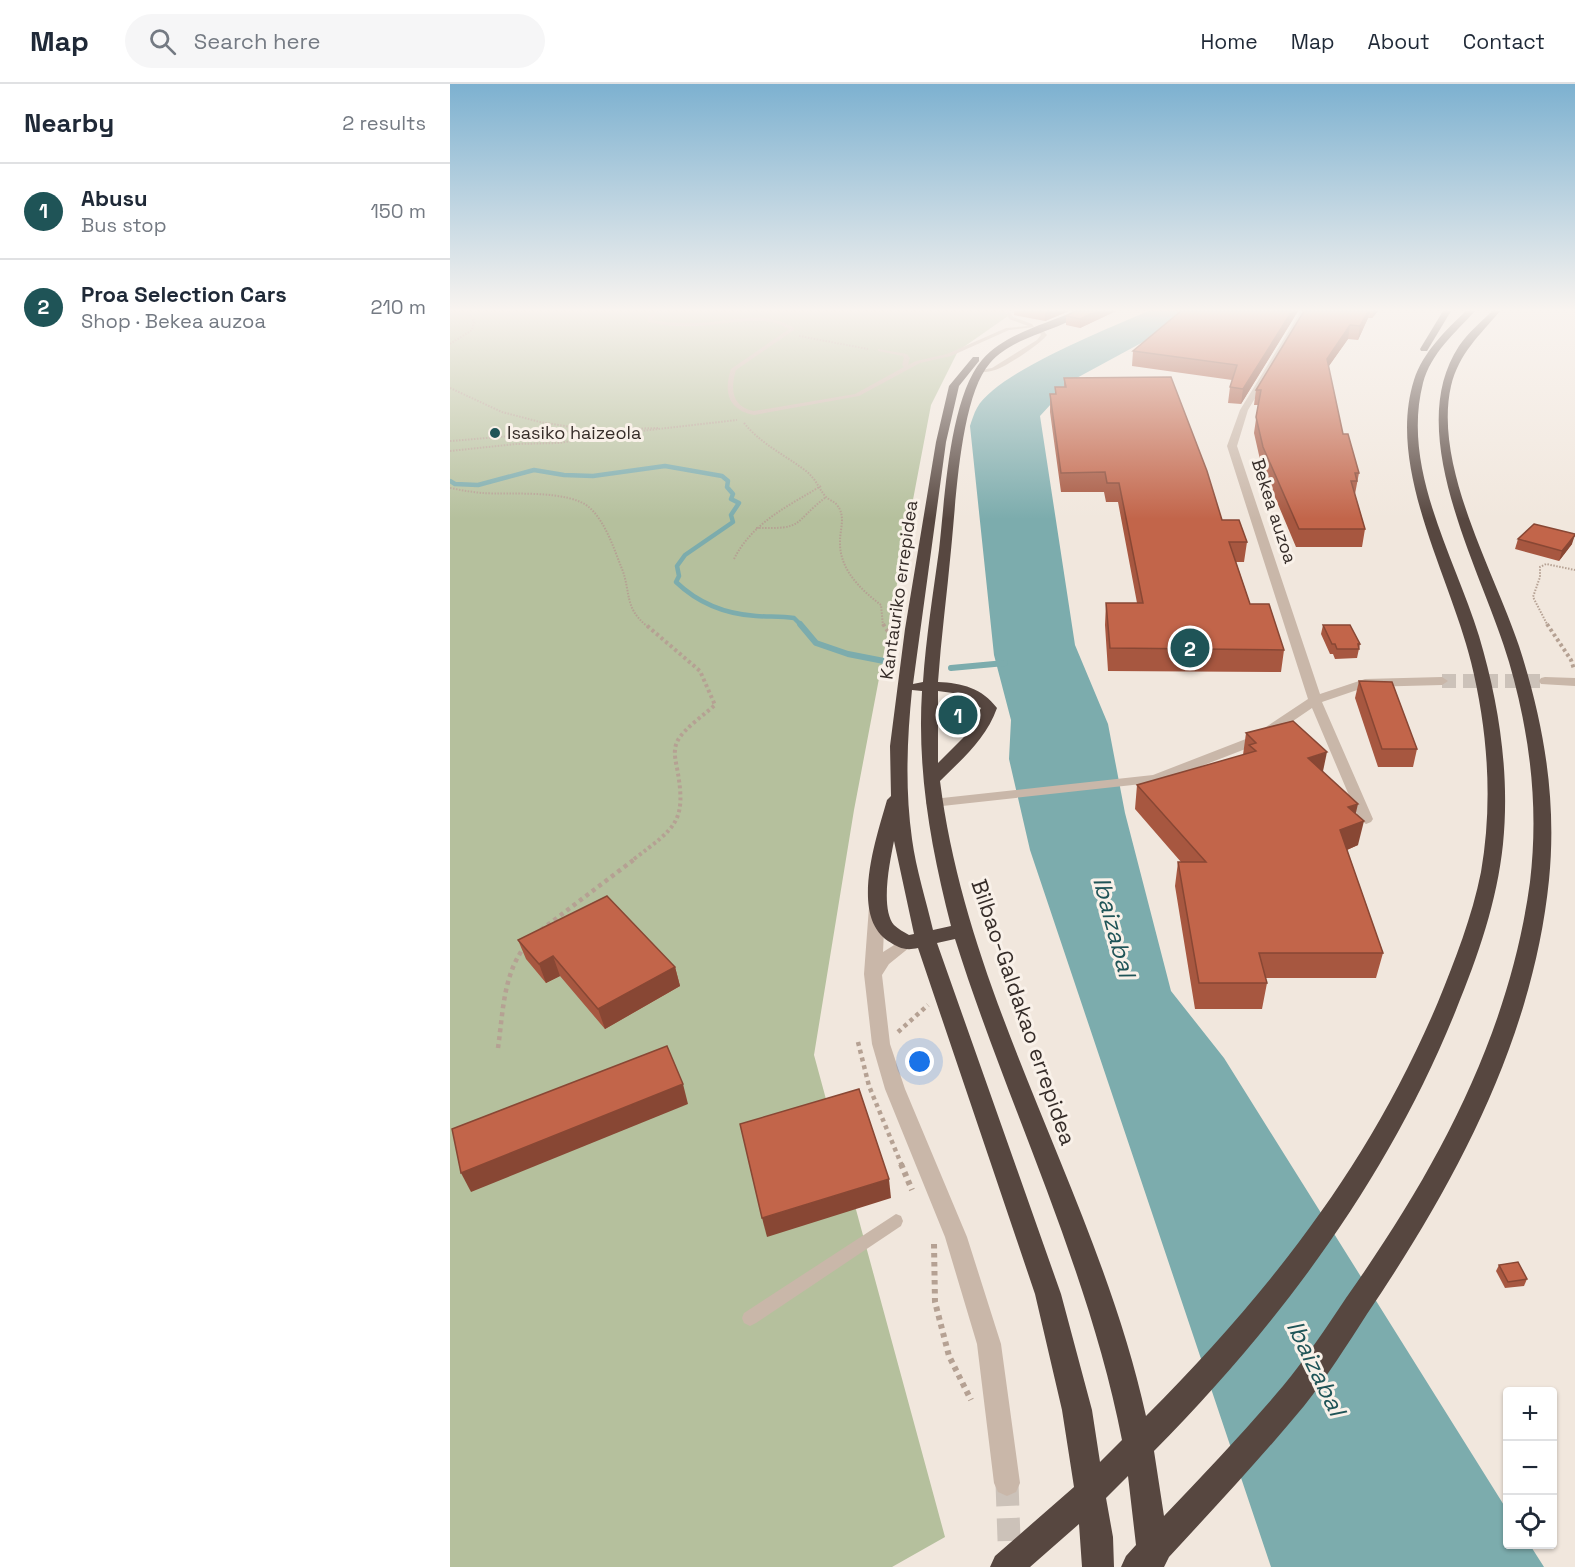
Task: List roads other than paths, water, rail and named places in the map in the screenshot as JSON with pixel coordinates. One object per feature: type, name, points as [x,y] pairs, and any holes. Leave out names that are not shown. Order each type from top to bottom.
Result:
[{"type":"highway","name":"Kantauriko errepidea","points":[[916,940],[898,790],[898,746],[912,629],[938,466],[954,386],[959,380]]},
{"type":"highway","name":"Bilbao-Galdakao errepidea","points":[[973,380],[965,406],[949,512],[929,687],[928,743],[933,803],[952,897],[1017,1085],[1091,1273],[1127,1390],[1149,1509],[1154,1567]]},
{"type":"highway","points":[[1006,1567],[1104,1480],[1201,1380],[1270,1300],[1333,1219],[1403,1103],[1442,1023],[1476,927],[1490,870],[1496,803],[1495,748],[1485,689],[1471,633],[1422,490],[1413,438],[1414,399],[1419,380]]},
{"type":"highway","points":[[1137,1567],[1224,1474],[1296,1392],[1390,1260],[1440,1175],[1478,1102],[1495,1058],[1527,951],[1539,884],[1543,811],[1541,771],[1529,709],[1511,642],[1455,495],[1443,438],[1442,401],[1447,380]]},
{"type":"highway","points":[[906,687],[959,688],[971,692],[983,700],[989,708],[986,718],[975,735],[931,780]]},
{"type":"highway","points":[[898,790],[884,844],[878,899],[882,922],[890,933],[916,940],[963,930]]},
{"type":"highway","points":[[916,940],[1048,1294],[1077,1410],[1097,1537],[1098,1567]]},
{"type":"street","name":"Bekea auzoa","points":[[1263,380],[1244,410],[1233,446],[1315,700],[1366,819]]},
{"type":"street","points":[[933,803],[1155,779],[1256,741],[1315,700],[1365,683],[1442,681]]},
{"type":"street","points":[[1545,681],[1574,682]]},
{"type":"street","points":[[878,899],[873,974],[881,1044],[896,1089],[956,1237],[989,1344],[1007,1483]]},
{"type":"street","points":[[873,974],[883,960],[916,940]]},
{"type":"lane","points":[[732,380],[734,403],[738,408],[754,412],[767,412],[844,398],[864,392],[885,380]]},
{"type":"lane","points":[[750,1318],[896,1221]]},
{"type":"water","name":"Ibaizabal","points":[[1007,380],[1073,380],[1040,416],[1075,645],[1108,724],[1125,813],[1171,991],[1224,1058],[1503,1504],[1503,1549],[1533,1549],[1544,1567],[1271,1567],[1030,850],[1009,759],[1011,720],[994,655],[970,426],[977,408],[988,394]]},
{"type":"waterway","points":[[450,481],[455,484],[478,485],[534,470],[564,475],[593,476],[665,466],[722,476],[728,481],[727,487],[733,494],[731,499],[739,503],[731,515],[733,522],[685,555],[677,566],[679,576],[676,582],[703,602],[723,610],[745,615],[794,618],[800,624]]},
{"type":"waterway","points":[[800,624],[816,643],[848,654],[889,662]]},
{"type":"waterway","points":[[951,668],[1005,663]]},
{"type":"tunnel","points":[[1442,681],[1545,681]]},
{"type":"tunnel","points":[[1007,1483],[1010,1567]]},
{"type":"place","name":"Isasiko haizeola","points":[[495,433]]},
{"type":"place","name":"Proa Selection Cars","points":[[1190,648]]},
{"type":"place","name":"Abusu","points":[[958,715]]}]
